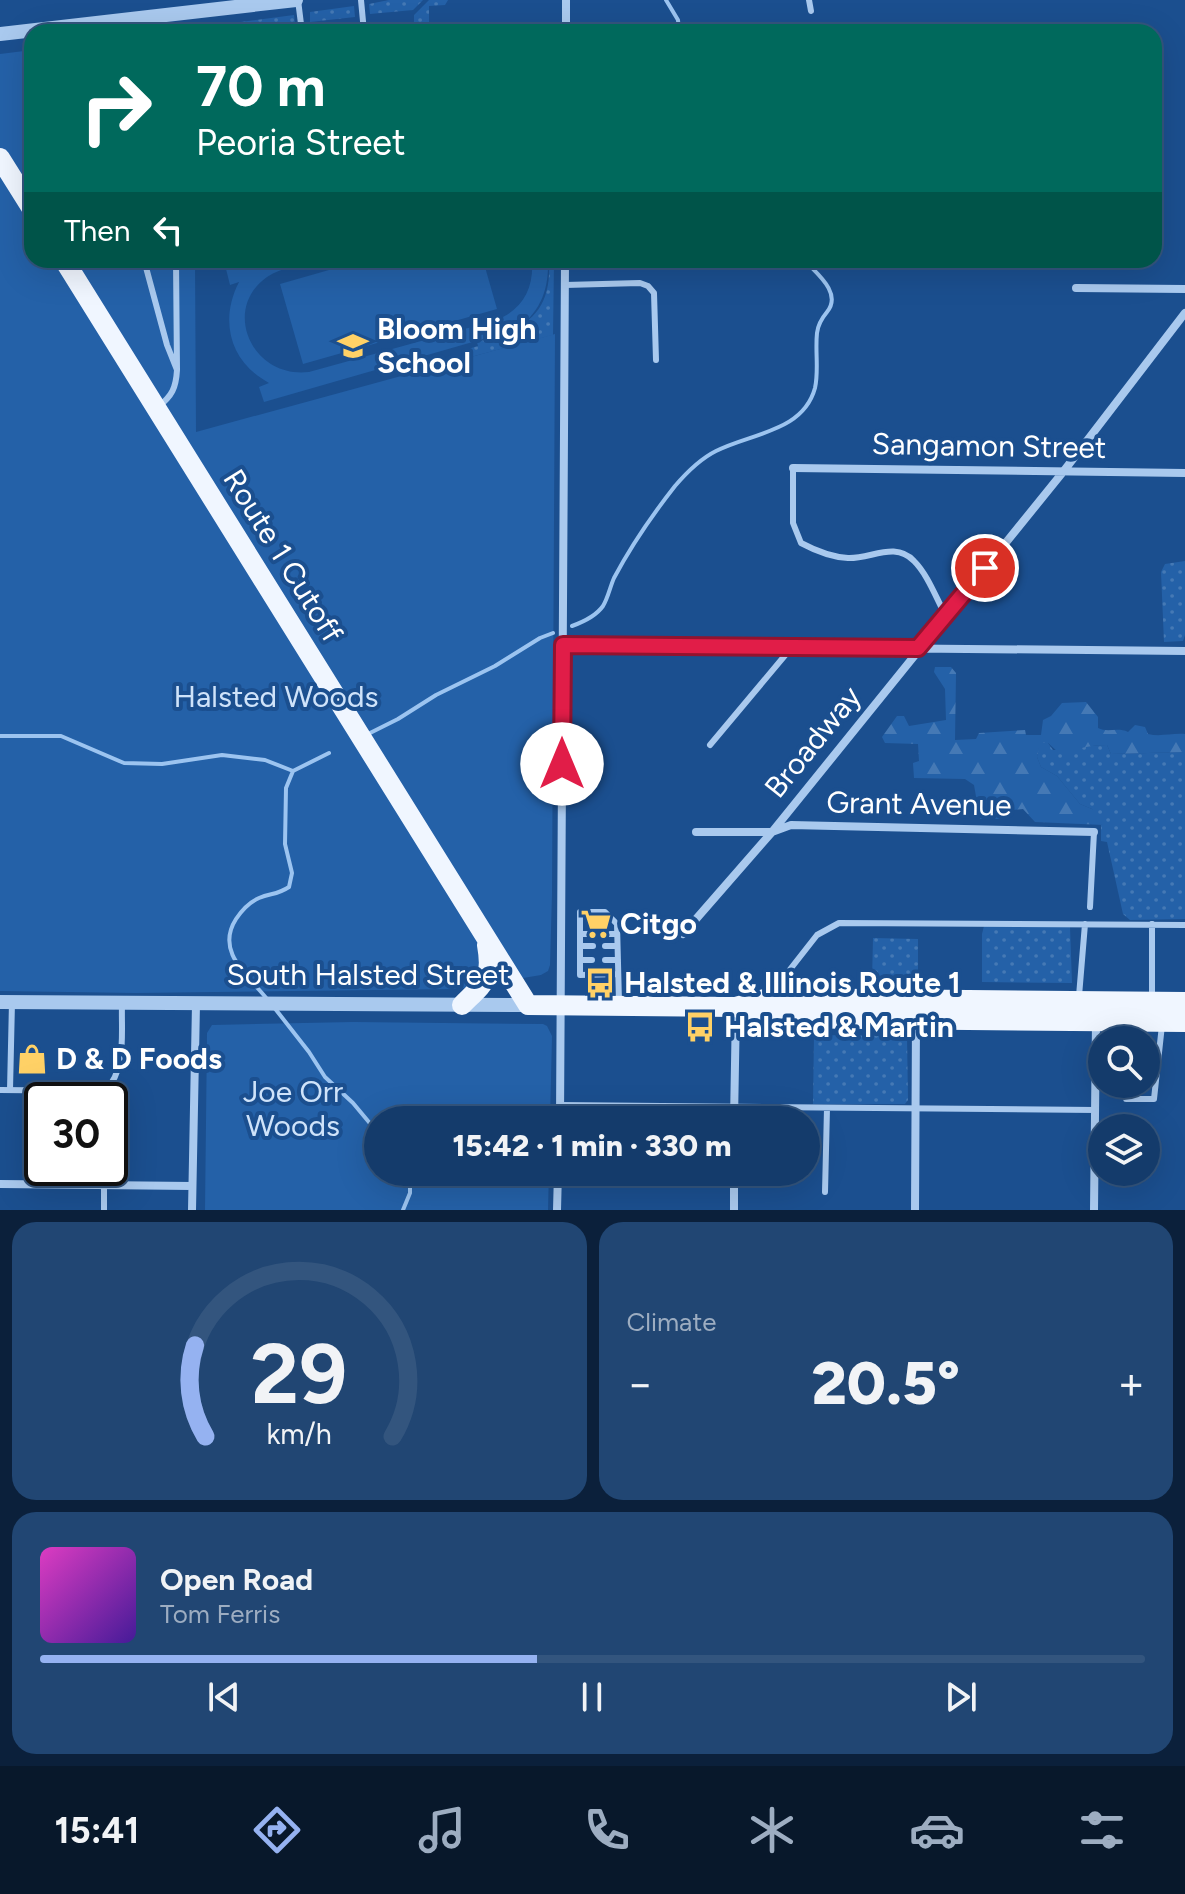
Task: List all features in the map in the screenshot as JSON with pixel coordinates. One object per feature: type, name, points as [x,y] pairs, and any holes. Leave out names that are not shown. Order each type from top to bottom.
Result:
[{"type":"main road","points":[[0,158],[24,196]]},
{"type":"main road","name":"Route 1 Cutoff","points":[[69,268],[528,1005]]},
{"type":"main road","points":[[462,1005],[488,979],[491,966],[487,941]]},
{"type":"main road","name":"South Halsted Street","points":[[528,1005],[736,1007],[768,998],[916,1009]]},
{"type":"main road","name":"South Halsted Street","points":[[736,1007],[768,1018],[916,1009],[1091,1007],[1152,1001],[1185,1002]]},
{"type":"main road","name":"South Halsted Street","points":[[1091,1007],[1125,1026]]},
{"type":"main road","name":"South Halsted Street","points":[[1145,1026],[1162,1021],[1185,1022]]},
{"type":"street","points":[[125,24],[209,6],[297,0]]},
{"type":"street","points":[[566,0],[566,24]]},
{"type":"street","points":[[0,34],[24,33]]},
{"type":"street","points":[[560,1105],[565,268]]},
{"type":"street","points":[[1076,288],[1185,289]]},
{"type":"street","name":"Broadway","points":[[683,934],[772,832],[1063,472],[1185,313]]},
{"type":"street","name":"Sangamon Street","points":[[793,468],[1185,473]]},
{"type":"street","points":[[563,645],[1185,651]]},
{"type":"street","name":"Grant Avenue","points":[[696,832],[772,832],[791,825],[1094,832]]},
{"type":"street","name":"South Halsted Street","points":[[6,1002],[528,1005]]},
{"type":"street","points":[[192,1210],[196,1004]]},
{"type":"street","points":[[735,1106],[736,1007]]},
{"type":"street","points":[[1091,1007],[1094,1026]]},
{"type":"street","points":[[915,1210],[916,1009]]},
{"type":"street","points":[[1094,1210],[1097,1098]]},
{"type":"street","points":[[0,1184],[24,1184]]},
{"type":"street","points":[[128,1185],[192,1186]]},
{"type":"street","points":[[557,1210],[558,1186]]},
{"type":"street","points":[[734,1186],[734,1210]]},
{"type":"lane","points":[[297,0],[301,24]]},
{"type":"lane","points":[[361,0],[363,24]]},
{"type":"lane","points":[[809,0],[811,11]]},
{"type":"lane","points":[[146,268],[177,370]]},
{"type":"lane","points":[[156,409],[171,396],[176,385],[176,268]]},
{"type":"lane","points":[[565,285],[640,283],[648,286],[654,293],[656,360]]},
{"type":"lane","points":[[793,468],[793,523],[801,543],[839,557],[853,558],[884,552],[905,554],[917,564],[946,616]]},
{"type":"lane","points":[[710,745],[792,647]]},
{"type":"lane","points":[[1090,907],[1094,832]]},
{"type":"lane","points":[[618,974],[580,975],[580,912],[605,912],[617,924],[619,1006]]},
{"type":"lane","points":[[768,998],[817,935],[839,923],[1185,925]]},
{"type":"lane","points":[[1085,924],[1091,1007]]},
{"type":"lane","points":[[1152,924],[1152,1001]]},
{"type":"lane","points":[[580,934],[617,934]]},
{"type":"lane","points":[[561,943],[593,946]]},
{"type":"lane","points":[[605,946],[617,946]]},
{"type":"lane","points":[[561,967],[592,960]]},
{"type":"lane","points":[[605,960],[618,960]]},
{"type":"lane","points":[[6,1002],[10,1090]]},
{"type":"lane","points":[[113,1082],[119,1067],[122,1004]]},
{"type":"lane","points":[[1160,1032],[1162,1021]]},
{"type":"lane","points":[[0,1090],[24,1090]]},
{"type":"lane","points":[[1126,1098],[1150,1101],[1152,1098]]},
{"type":"lane","points":[[560,1105],[648,1106]]},
{"type":"lane","points":[[820,1108],[1096,1110]]},
{"type":"lane","points":[[825,1192],[827,1108]]},
{"type":"lane","points":[[104,1186],[104,1210]]},
{"type":"green space","points":[[389,0],[423,0],[413,10],[370,14],[369,4]]},
{"type":"green space","points":[[429,0],[448,0],[445,5],[429,6],[429,24],[414,24],[414,15]]},
{"type":"green space","points":[[354,6],[355,17],[310,22],[310,12]]},
{"type":"green space","points":[[294,15],[295,23],[294,24],[225,24]]},
{"type":"green space","name":"Halsted Woods","points":[[24,51],[24,268],[195,268],[196,432],[555,334],[552,894],[548,971],[541,975],[458,989],[136,993],[0,991],[0,54]]},
{"type":"green space","points":[[290,268],[267,277],[253,291],[246,306],[245,323],[249,339],[272,365],[289,371],[309,372],[497,320],[520,304],[529,288],[532,268],[548,268],[548,271],[545,291],[536,309],[514,330],[264,402],[259,387],[269,383],[245,364],[232,339],[230,311],[239,282],[230,285],[226,269]]},
{"type":"green space","points":[[336,268],[485,268],[497,309],[303,364],[280,284]]},
{"type":"green space","points":[[549,268],[554,268],[553,335],[467,358],[465,350],[478,346],[477,342],[509,331],[532,317],[546,294]]},
{"type":"green space","points":[[1185,561],[1185,635],[1183,641],[1164,642],[1161,572],[1165,564]]},
{"type":"green space","points":[[935,667],[951,667],[956,673],[955,740],[976,739],[979,733],[1025,730],[1026,735],[1041,735],[1043,720],[1062,703],[1086,702],[1098,717],[1098,728],[1128,732],[1135,725],[1145,727],[1148,734],[1153,735],[1185,734],[1185,752],[1111,754],[1107,745],[1058,752],[1048,743],[1040,743],[1037,757],[1041,767],[1057,776],[1080,804],[1102,817],[1104,825],[1035,822],[1023,809],[1012,810],[1002,819],[980,819],[974,785],[965,779],[914,778],[913,763],[919,761],[918,744],[885,743],[882,737],[897,716],[904,716],[909,726],[946,720],[945,689],[934,672]]},
{"type":"green space","points":[[1039,743],[1048,743],[1053,750],[1107,745],[1111,754],[1185,752],[1185,919],[1130,920],[1123,914],[1107,842],[1101,841],[1103,825],[1092,809],[1080,804],[1057,776],[1041,767],[1037,757]]},
{"type":"green space","points":[[984,926],[1070,927],[1072,983],[982,982]]},
{"type":"green space","points":[[873,938],[918,939],[918,981],[872,981]]},
{"type":"green space","name":"Joe Orr Woods","points":[[353,1022],[547,1026],[552,1036],[550,1106],[364,1106],[364,1186],[549,1186],[548,1210],[205,1210],[207,1033],[212,1025]]},
{"type":"green space","points":[[814,1035],[907,1036],[908,1100],[905,1104],[813,1104]]},
{"type":"waterway","points":[[666,0],[678,24]]},
{"type":"waterway","points":[[572,626],[593,616],[603,606],[614,578],[635,542],[689,471],[716,451],[788,423],[809,403],[816,381],[818,330],[832,299],[828,287],[812,268]]},
{"type":"waterway","points":[[370,733],[553,633]]},
{"type":"waterway","points":[[0,736],[61,736],[124,763],[162,764],[222,755],[265,760],[293,771]]},
{"type":"waterway","points":[[267,999],[236,962],[229,942],[231,931],[236,919],[249,904],[289,887],[292,873],[285,844],[286,788],[293,771],[329,753]]},
{"type":"waterway","points":[[273,1006],[325,1077],[364,1116]]},
{"type":"waterway","points":[[403,1210],[410,1186]]},
{"type":"place","name":"Bloom High School","points":[[353,346]]},
{"type":"place","name":"Citgo","points":[[596,924]]},
{"type":"place","name":"Halsted & Illinois Route 1","points":[[600,983]]},
{"type":"place","name":"Halsted & Martin","points":[[700,1027]]},
{"type":"place","name":"D & D Foods","points":[[32,1059]]},
{"type":"route","points":[[562,764],[563,645],[918,648],[985,568]]}]
